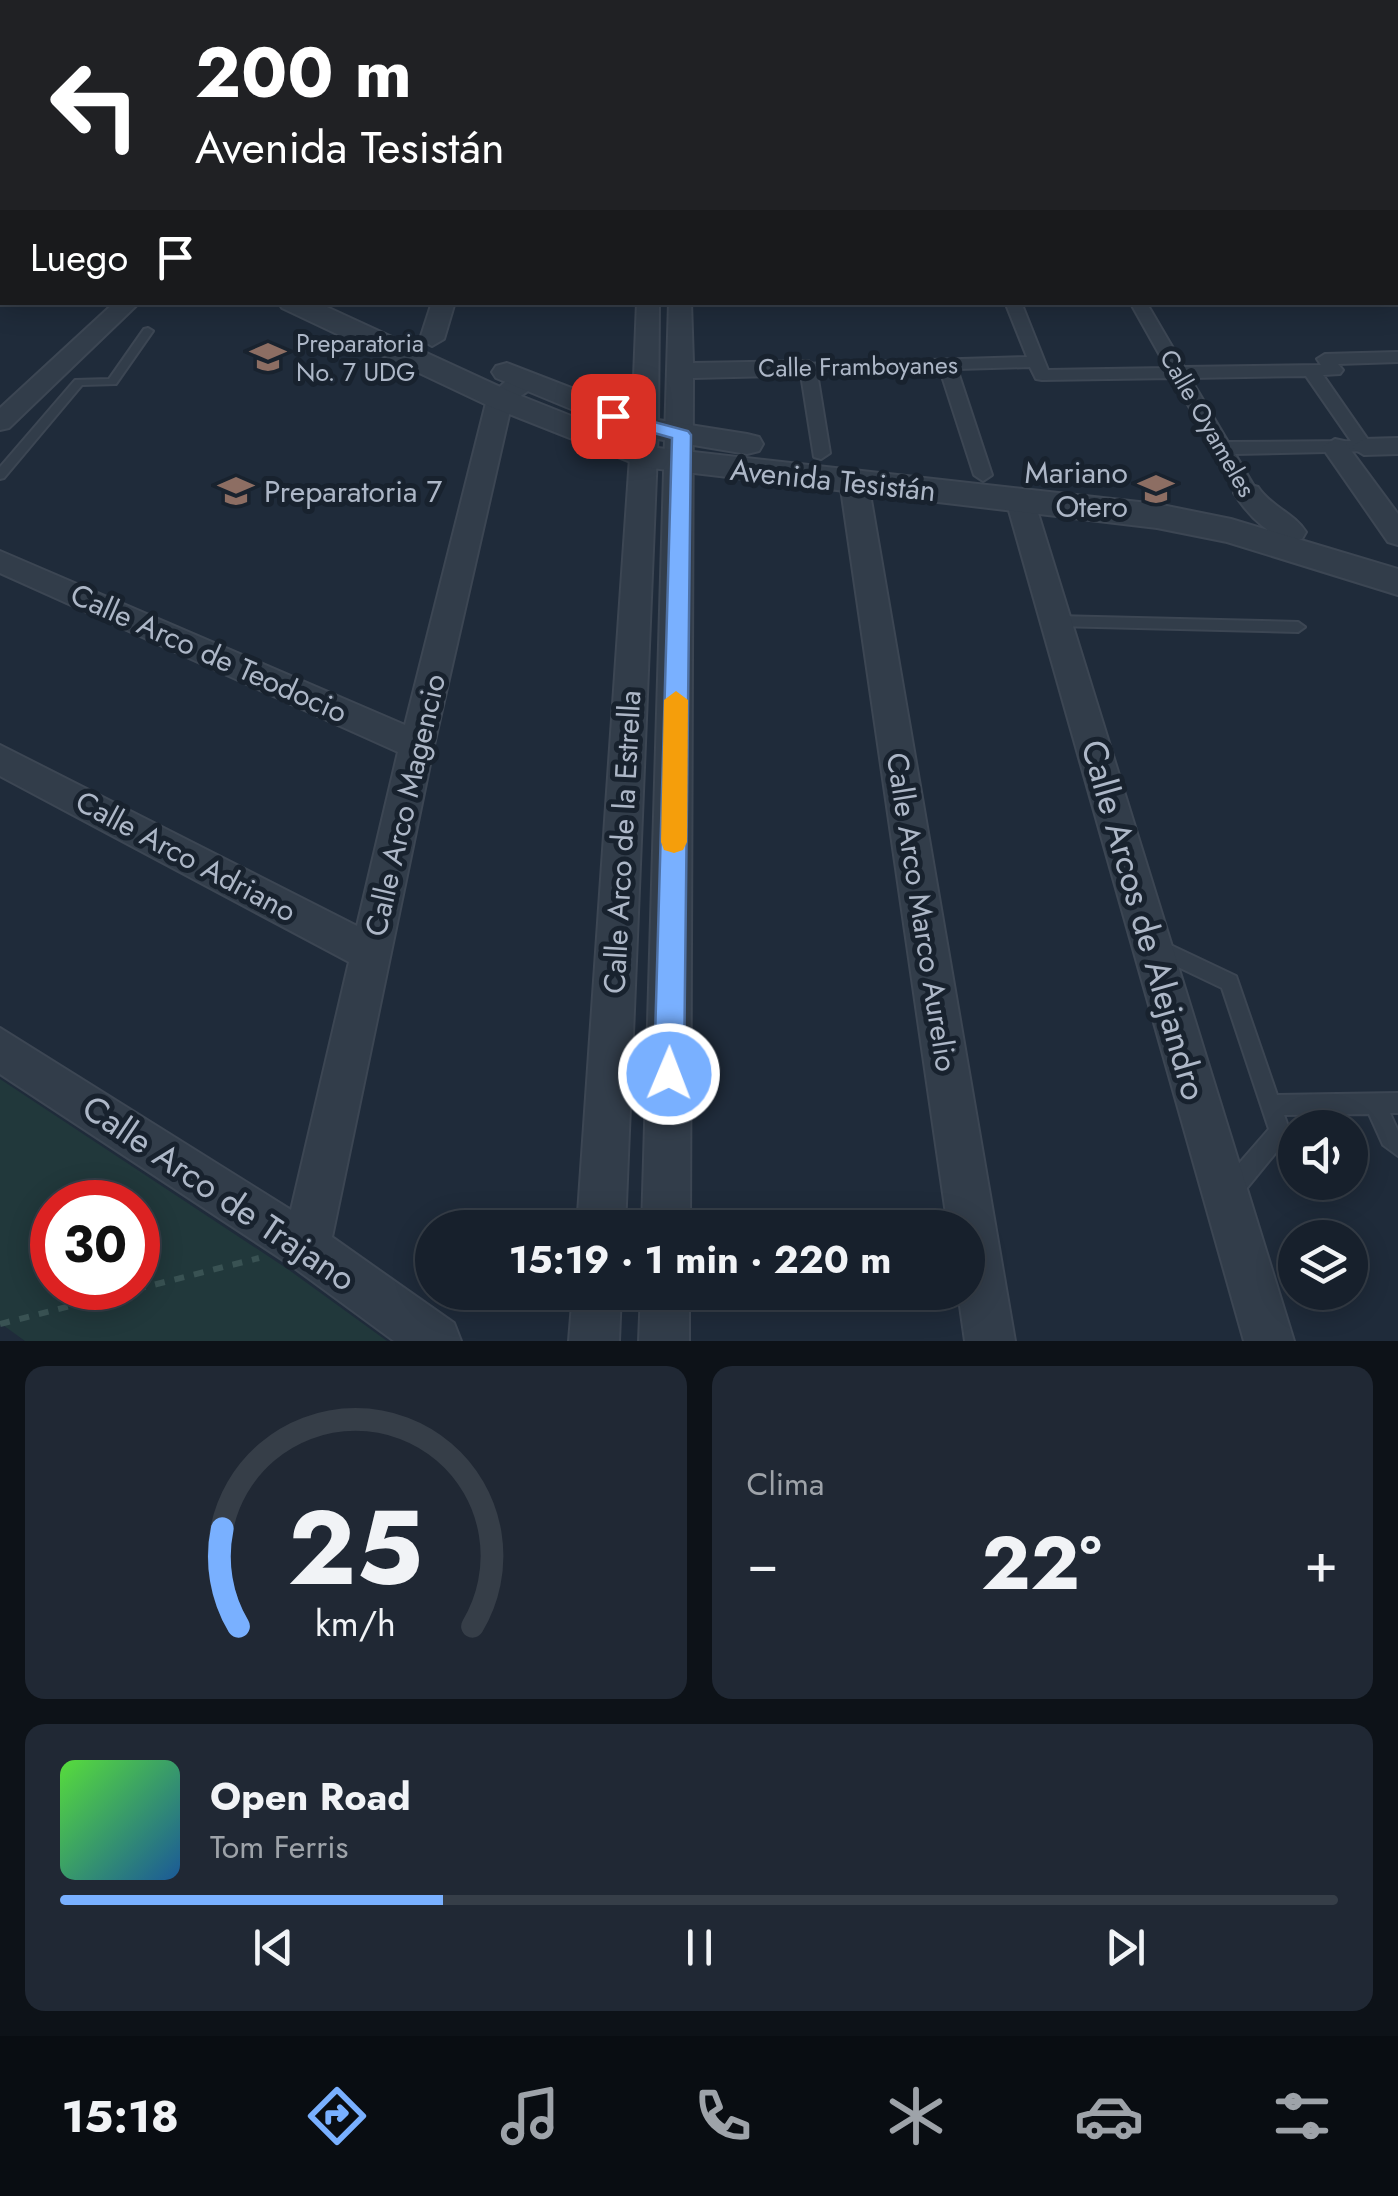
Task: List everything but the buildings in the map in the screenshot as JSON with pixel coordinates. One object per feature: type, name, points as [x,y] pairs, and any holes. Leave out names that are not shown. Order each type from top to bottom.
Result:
[{"type":"street","points":[[0,422],[126,305]]},
{"type":"street","name":"Avenida Tesistán","points":[[300,305],[644,442],[854,482],[1199,524],[1398,582]]},
{"type":"street","name":"Avenida Tesistán","points":[[355,305],[432,339],[515,391]]},
{"type":"street","points":[[432,339],[443,305]]},
{"type":"street","name":"Calle Arco de la Estrella","points":[[601,1210],[644,442],[648,305]]},
{"type":"street","name":"Calle Arco de la Estrella","points":[[666,1210],[681,449],[680,305]]},
{"type":"street","points":[[1014,305],[1039,368]]},
{"type":"street","name":"Calle Oyameles","points":[[1140,305],[1255,504],[1292,532]]},
{"type":"street","points":[[1312,371],[1334,370],[1326,359],[1398,357]]},
{"type":"street","points":[[947,364],[983,475]]},
{"type":"street","name":"Calle Framboyanes","points":[[680,370],[947,364],[1179,374],[1312,371]]},
{"type":"street","points":[[808,368],[820,454]]},
{"type":"street","points":[[1312,371],[1364,446]]},
{"type":"street","name":"Calle Arco Magencio","points":[[306,1246],[417,745],[515,391]]},
{"type":"street","points":[[1222,448],[1398,446]]},
{"type":"street","points":[[1335,447],[1398,535]]},
{"type":"street","name":"Avenida Tesistán","points":[[681,449],[820,454],[1191,504],[1398,564]]},
{"type":"street","name":"Calle Arco Marco Aurelio","points":[[854,482],[990,1341]]},
{"type":"street","name":"Calle Arcos de Alejandro","points":[[1020,500],[1269,1341]]},
{"type":"street","name":"Calle Arco de Teodocio","points":[[0,561],[417,745]]},
{"type":"street","name":"Calle Arco Adriano","points":[[0,759],[371,953]]},
{"type":"street","name":"Calle Arco de Trajano","points":[[0,1048],[306,1246],[436,1341]]},
{"type":"street","points":[[594,1341],[596,1310]]},
{"type":"street","points":[[664,1341],[665,1310]]},
{"type":"lane","points":[[0,474],[80,382],[112,382],[148,330]]},
{"type":"lane","points":[[1056,620],[1298,627]]},
{"type":"lane","points":[[1152,945],[1229,982],[1280,1132],[1226,1196]]},
{"type":"lane","points":[[1270,1105],[1398,1102]]},
{"type":"lane","points":[[1375,1103],[1390,1138],[1398,1146]]},
{"type":"path","points":[[0,1324],[306,1246]]},
{"type":"green space","points":[[0,1079],[153,1180],[30,1180],[30,1310],[160,1310],[160,1185],[387,1341],[25,1341],[0,1323]]},
{"type":"slow traffic","points":[[674,842],[676,700]]},
{"type":"place","name":"Preparatoria No. 7 UDG","points":[[268,357]]},
{"type":"place","name":"Mariano Otero","points":[[1156,489]]},
{"type":"place","name":"Preparatoria 7","points":[[236,491]]},
{"type":"route","points":[[613,416],[645,428],[682,435],[669,1074]]}]
